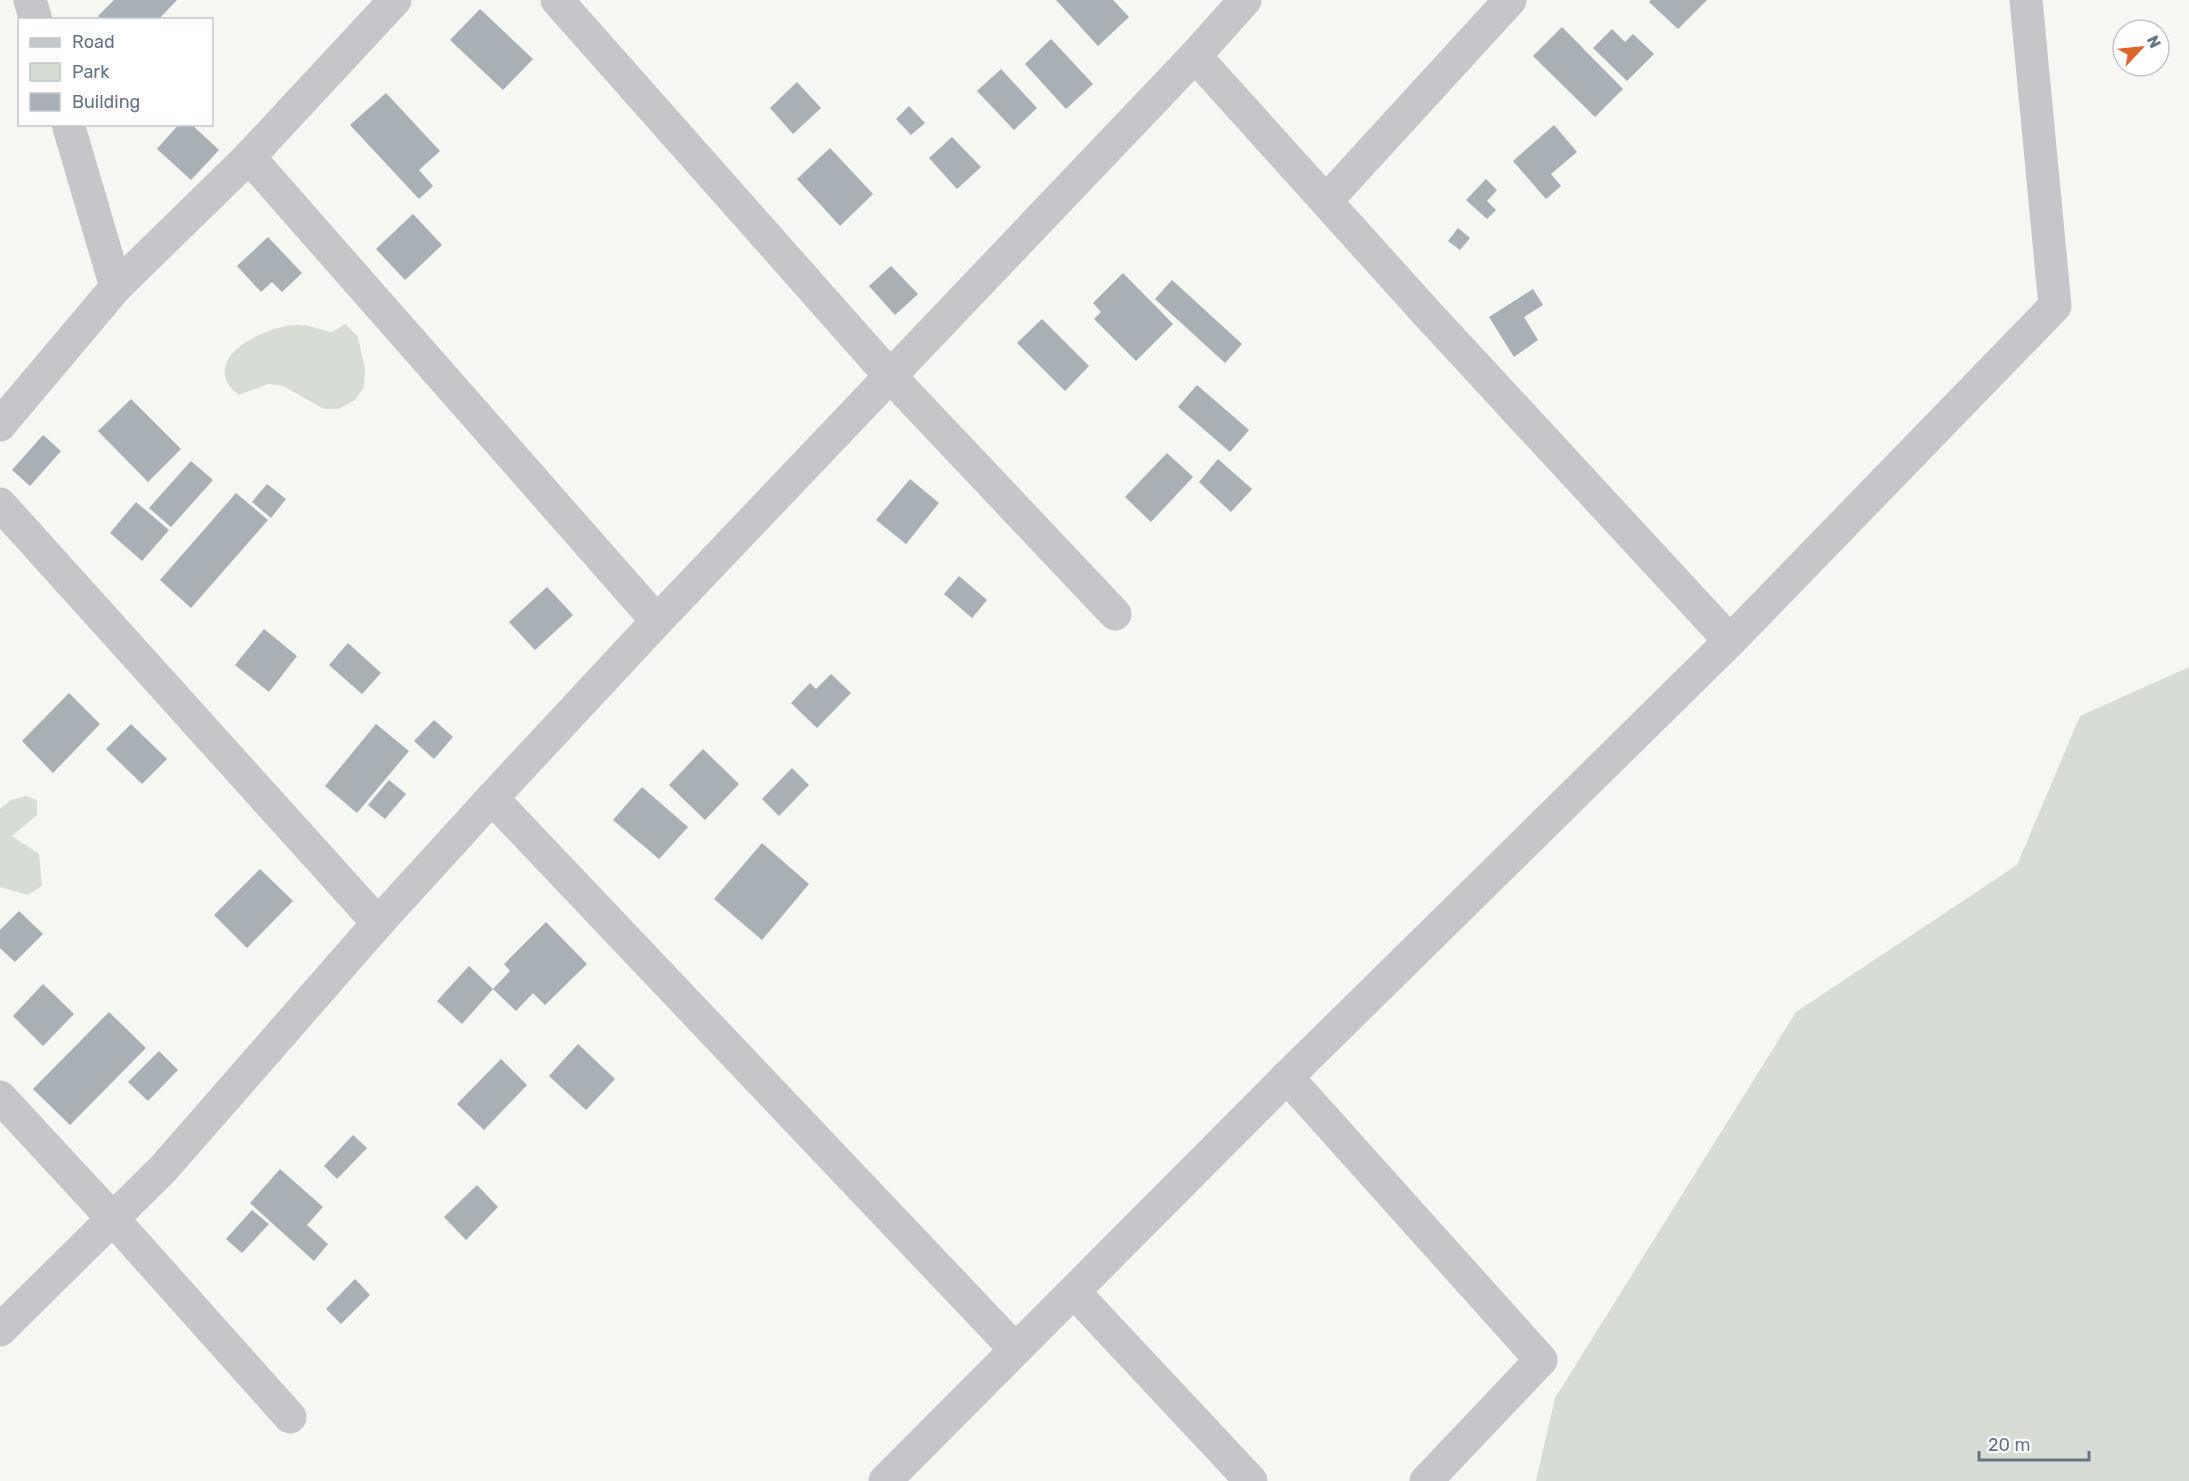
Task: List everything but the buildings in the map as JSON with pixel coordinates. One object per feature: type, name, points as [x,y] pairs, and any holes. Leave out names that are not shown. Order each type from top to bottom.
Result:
[{"type":"street","points":[[30,0],[35,18]]},
{"type":"street","points":[[0,425],[116,286],[249,157],[395,0]]},
{"type":"street","points":[[557,0],[891,377],[1115,614]]},
{"type":"street","points":[[0,1330],[163,1169],[378,923],[492,798],[657,621],[1195,56],[1245,0]]},
{"type":"street","points":[[1326,201],[1510,0]]},
{"type":"street","points":[[885,1481],[1015,1348],[1075,1293],[1287,1077],[1730,640],[2055,306],[2026,0]]},
{"type":"street","points":[[1195,56],[1424,310],[1730,640]]},
{"type":"street","points":[[69,126],[116,286]]},
{"type":"street","points":[[249,157],[657,621]]},
{"type":"street","points":[[0,504],[378,923]]},
{"type":"street","points":[[492,798],[1015,1348]]},
{"type":"street","points":[[1287,1077],[1541,1360],[1426,1481]]},
{"type":"street","points":[[0,1097],[113,1219],[290,1417]]},
{"type":"street","points":[[1075,1293],[1251,1481]]},
{"type":"green space","points":[[345,324],[358,337],[365,369],[364,387],[355,400],[338,409],[324,409],[283,386],[268,384],[239,395],[229,385],[225,373],[227,361],[246,342],[260,334],[299,325],[332,332]]},
{"type":"green space","points":[[2189,667],[2189,1481],[1536,1481],[1555,1398],[1796,1012],[2017,865],[2080,716]]},
{"type":"green space","points":[[26,796],[37,800],[37,815],[12,836],[39,854],[42,886],[28,895],[0,887],[0,809],[11,800]]}]
